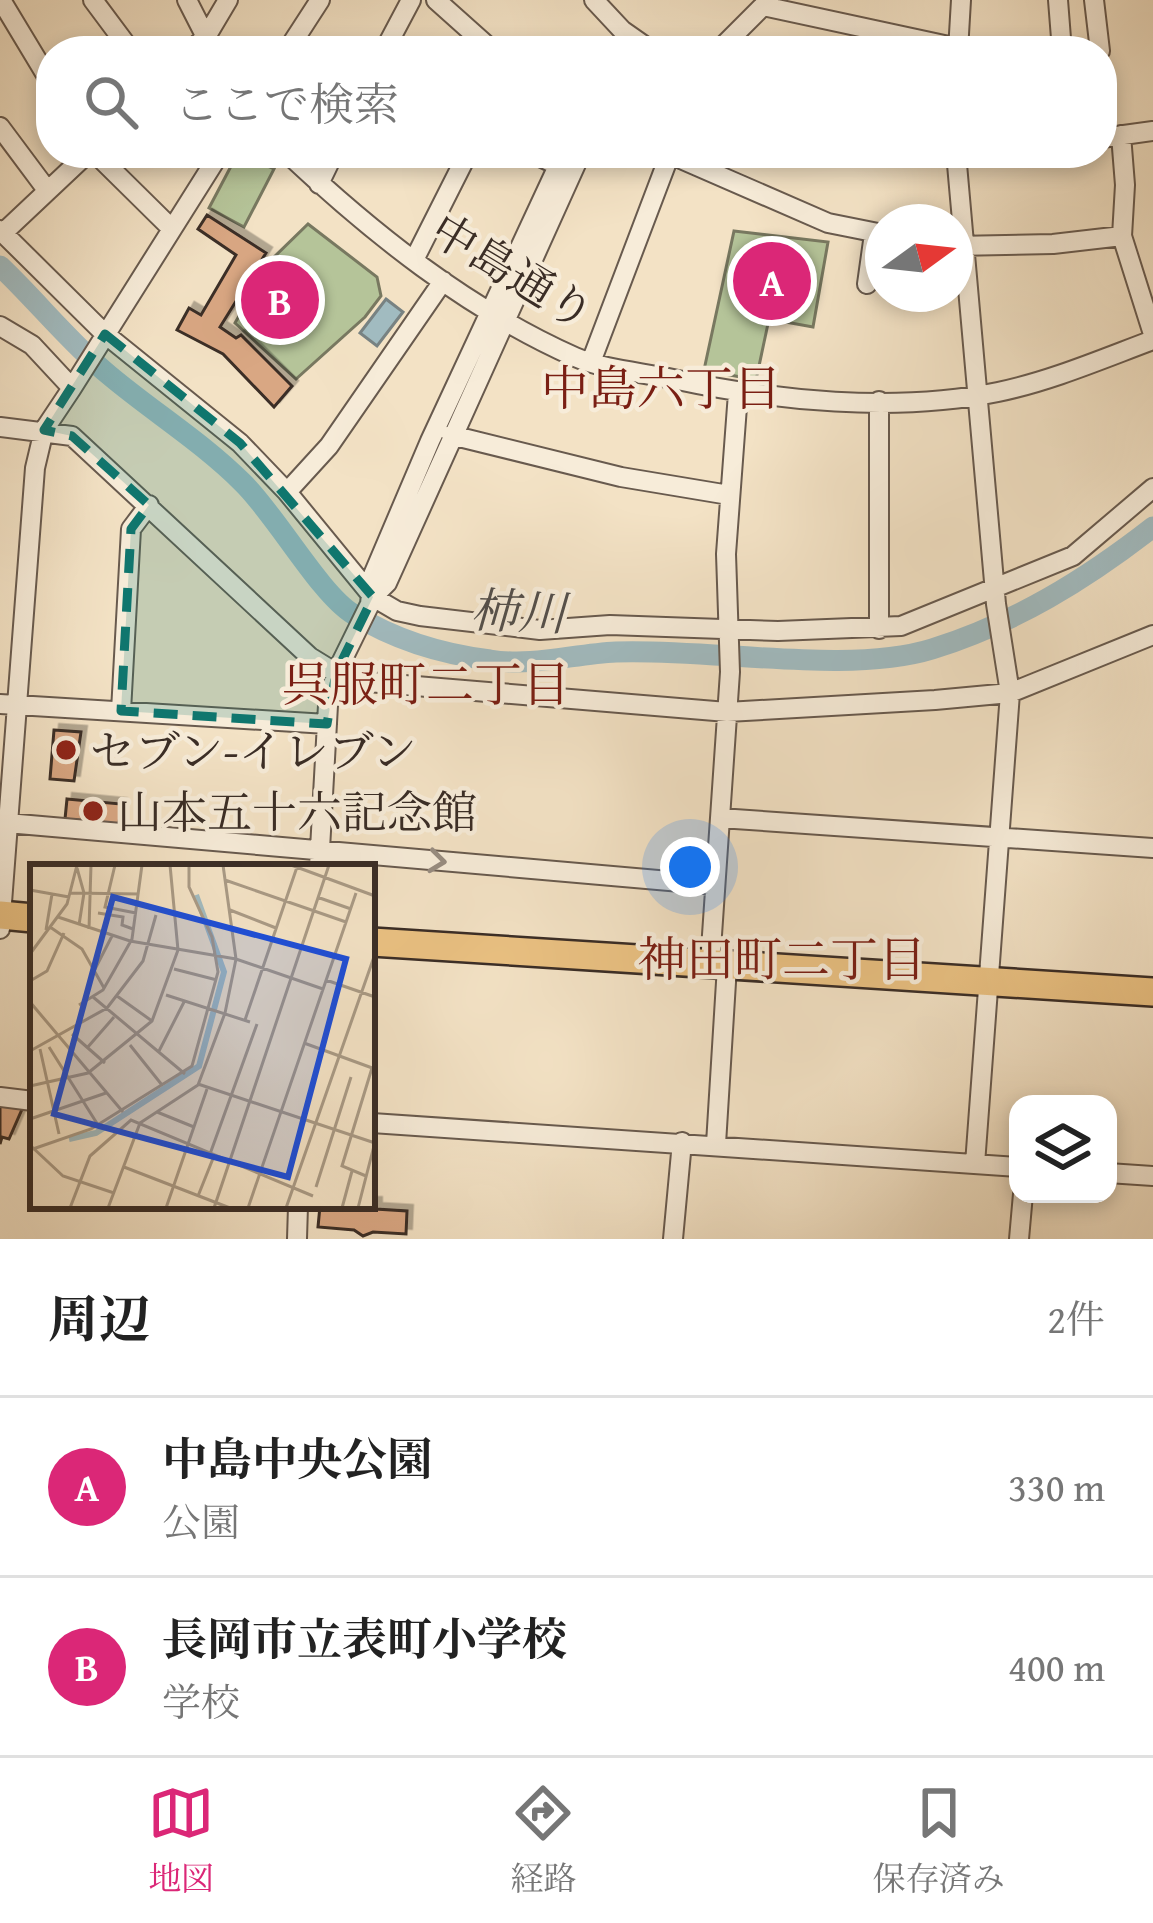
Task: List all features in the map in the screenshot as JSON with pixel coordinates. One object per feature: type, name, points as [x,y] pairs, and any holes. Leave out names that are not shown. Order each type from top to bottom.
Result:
[{"type":"highway","points":[[375,942],[1153,992]]},
{"type":"street","points":[[1,0],[36,58]]},
{"type":"street","points":[[93,0],[119,36]]},
{"type":"street","points":[[187,0],[206,36]]},
{"type":"street","points":[[213,36],[228,0]]},
{"type":"street","points":[[297,36],[320,0]]},
{"type":"street","points":[[392,36],[411,0]]},
{"type":"street","points":[[594,0],[623,36]]},
{"type":"street","points":[[959,36],[961,0]]},
{"type":"street","points":[[1058,0],[1062,36]]},
{"type":"street","points":[[1094,0],[1098,36]]},
{"type":"street","points":[[444,2],[478,36]]},
{"type":"street","points":[[733,36],[766,3],[904,36]]},
{"type":"street","points":[[0,127],[47,190]]},
{"type":"street","points":[[1117,136],[1153,131]]},
{"type":"street","points":[[1117,161],[1125,185],[1122,236],[1153,337]]},
{"type":"street","points":[[74,168],[2,232],[102,339],[221,426],[287,492],[371,600],[398,611],[520,629],[610,625],[728,633],[879,629],[996,597],[1085,548],[1153,488]]},
{"type":"street","points":[[108,168],[172,229]]},
{"type":"street","points":[[1,920],[10,705],[34,468],[44,430],[211,168]]},
{"type":"street","name":"中島通り","points":[[303,168],[414,260],[497,316],[591,362],[738,393],[879,401],[979,395],[1052,377],[1153,337]]},
{"type":"street","points":[[320,184],[327,168]]},
{"type":"street","points":[[414,260],[460,168]]},
{"type":"street","points":[[320,858],[327,724],[336,673],[371,600],[387,583],[559,168]]},
{"type":"street","points":[[371,600],[373,575],[572,168]]},
{"type":"street","points":[[591,362],[663,168]]},
{"type":"street","points":[[700,168],[797,211],[865,230]]},
{"type":"street","points":[[956,168],[958,204]]},
{"type":"street","points":[[973,246],[1122,236]]},
{"type":"street","points":[[287,492],[328,446],[443,281]]},
{"type":"street","points":[[968,312],[1010,693],[975,1164]]},
{"type":"street","points":[[0,326],[77,379]]},
{"type":"street","points":[[716,1144],[715,885],[730,672],[729,495],[738,393]]},
{"type":"street","points":[[879,401],[879,629]]},
{"type":"street","points":[[0,427],[72,436],[310,657],[336,673],[368,682],[728,712],[1010,693],[1153,635]]},
{"type":"street","points":[[451,435],[602,473],[696,493],[729,495]]},
{"type":"street","points":[[121,711],[131,529],[149,506]]},
{"type":"street","points":[[10,705],[327,724]]},
{"type":"street","points":[[720,818],[1153,848]]},
{"type":"street","points":[[7,824],[320,858],[715,885]]},
{"type":"street","points":[[0,1097],[30,1101]]},
{"type":"street","points":[[375,1123],[1009,1166]]},
{"type":"street","points":[[674,1239],[682,1142]]},
{"type":"street","points":[[1117,1174],[1153,1176]]},
{"type":"street","points":[[1018,1239],[1022,1203]]},
{"type":"street","points":[[297,1239],[298,1209]]},
{"type":"highlighted area","points":[[105,334],[240,443],[373,597],[336,673],[327,724],[121,711],[131,529],[149,505],[72,436],[44,430]]},
{"type":"green space","points":[[230,168],[274,169],[244,227],[209,208]]},
{"type":"green space","points":[[308,224],[377,277],[381,296],[365,317],[296,379],[235,323],[271,260]]},
{"type":"green space","points":[[734,231],[828,242],[813,327],[769,319],[756,380],[704,370]]},
{"type":"water","points":[[386,299],[403,312],[377,346],[360,333]]},
{"type":"building","points":[[207,215],[266,253],[220,327],[236,338],[241,335],[292,386],[274,407],[223,354],[177,330],[189,308],[201,315],[236,255],[198,229]]},
{"type":"building","name":"セブン-イレブン","points":[[54,730],[81,732],[74,781],[50,779]]},
{"type":"building","name":"山本五十六記念館","points":[[67,799],[121,804],[119,824],[65,819]]},
{"type":"building","points":[[0,1105],[23,1107],[9,1139],[2,1137],[0,1144]]},
{"type":"building","points":[[376,1203],[376,1209],[407,1211],[406,1234],[363,1236],[354,1230],[318,1227],[320,1209],[375,1209]]},
{"type":"waterway","name":"柿川","points":[[0,266],[95,363],[243,483],[340,604],[385,631],[454,654],[522,662],[616,652],[819,660],[898,656],[932,649],[1020,613],[1075,582],[1153,527]]},
{"type":"place","name":"中島中央公園","points":[[772,281]]},
{"type":"place","name":"長岡市立表町小学校","points":[[280,300]]},
{"type":"place","name":"セブン-イレブン","points":[[66,750]]},
{"type":"place","name":"山本五十六記念館","points":[[93,811]]},
{"type":"district","name":"中島六丁目","points":[[661,387]]},
{"type":"district","name":"呉服町二丁目","points":[[426,683]]},
{"type":"district","name":"神田町二丁目","points":[[782,958]]}]
